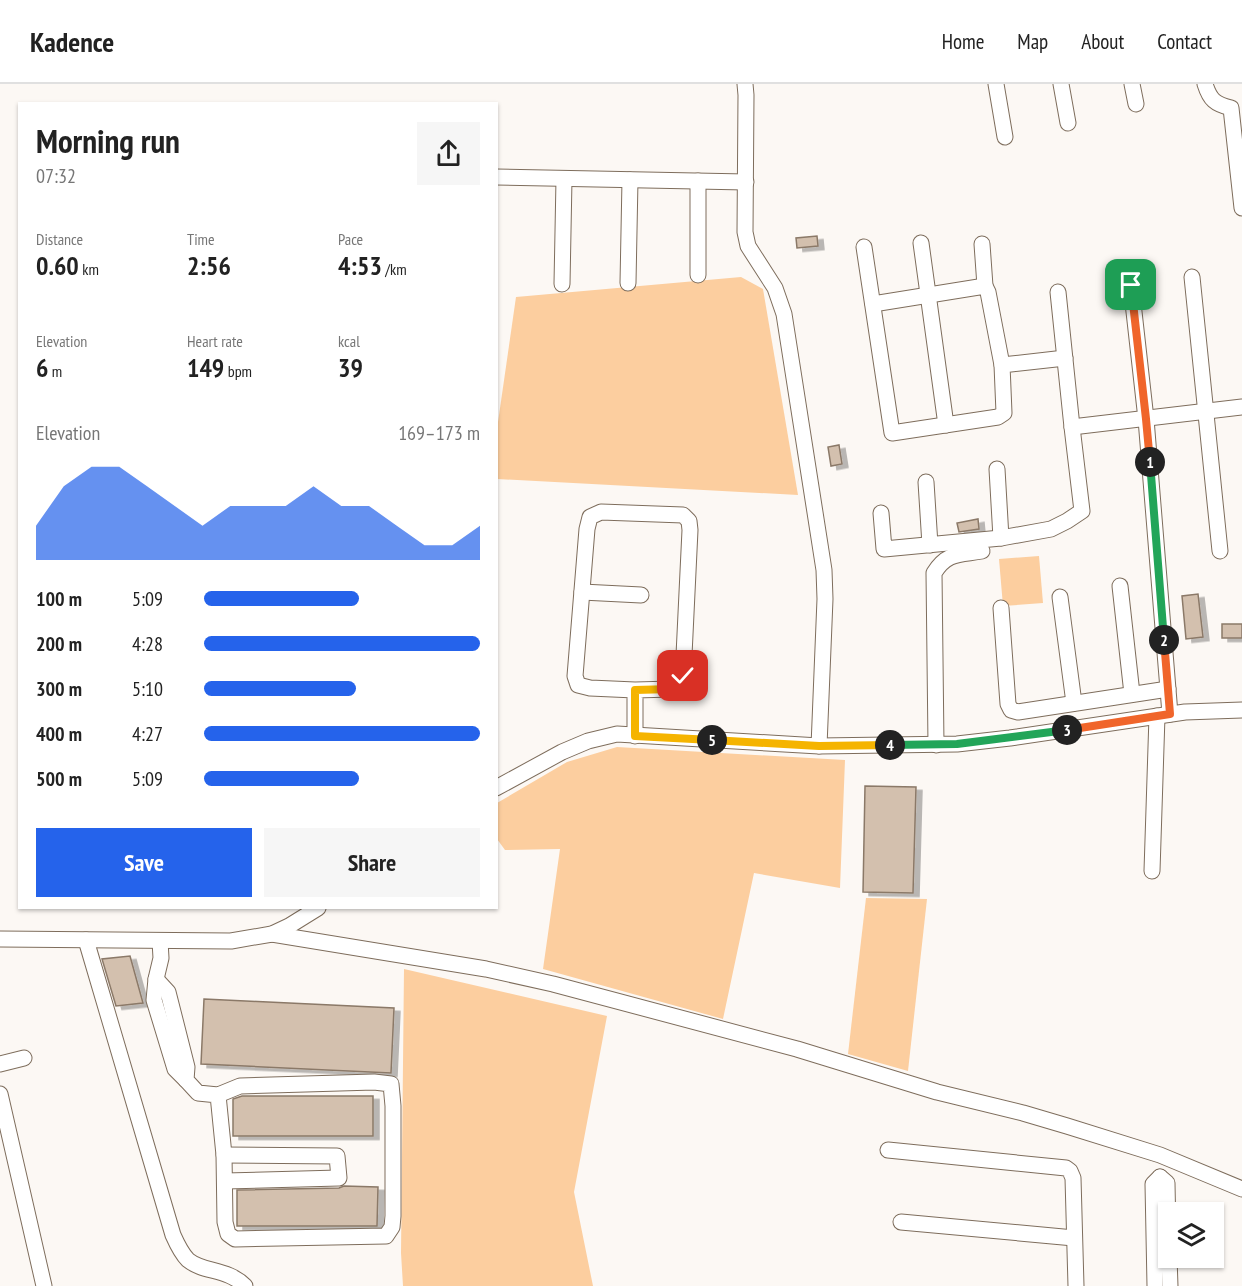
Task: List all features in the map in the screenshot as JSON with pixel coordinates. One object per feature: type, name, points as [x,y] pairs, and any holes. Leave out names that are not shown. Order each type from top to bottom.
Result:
[{"type":"street","points":[[745,84],[745,232],[748,246],[775,288],[784,314],[824,570],[825,599],[819,746]]},
{"type":"street","points":[[996,84],[1005,137]]},
{"type":"street","points":[[1061,84],[1068,123]]},
{"type":"street","points":[[1132,84],[1136,104]]},
{"type":"street","points":[[1205,84],[1208,93],[1217,104],[1231,108],[1242,208]]},
{"type":"street","points":[[498,177],[746,182]]},
{"type":"street","points":[[562,284],[564,179]]},
{"type":"street","points":[[628,283],[630,180]]},
{"type":"street","points":[[698,181],[698,275]]},
{"type":"street","points":[[921,243],[946,425]]},
{"type":"street","points":[[864,248],[892,433],[998,417],[1004,413],[1002,365],[985,286],[982,244]]},
{"type":"street","points":[[1192,277],[1221,550]]},
{"type":"street","points":[[1131,285],[1146,419],[1168,688],[1163,715],[1152,871]]},
{"type":"street","points":[[873,304],[985,286]]},
{"type":"street","points":[[881,513],[884,549],[1001,538],[1051,529],[1082,511],[1058,292]]},
{"type":"street","points":[[1002,365],[1065,358]]},
{"type":"street","points":[[1072,428],[1242,407]]},
{"type":"street","points":[[997,469],[1001,538]]},
{"type":"street","points":[[926,482],[930,545]]},
{"type":"street","points":[[601,512],[683,515],[689,521],[681,684],[672,689],[635,690],[590,688],[578,685],[575,676],[590,516],[601,512]]},
{"type":"street","points":[[936,745],[934,573],[944,560],[953,555],[982,551]]},
{"type":"street","points":[[1120,586],[1132,694]]},
{"type":"street","points":[[582,592],[642,595]]},
{"type":"street","points":[[1060,597],[1074,703]]},
{"type":"street","points":[[1001,608],[1008,704],[1011,710],[1017,712],[1168,688]]},
{"type":"street","points":[[635,690],[635,736]]},
{"type":"street","points":[[498,787],[561,752],[588,741],[617,734],[819,746],[936,745],[1010,738],[1185,712],[1242,710]]},
{"type":"street","points":[[0,939],[231,941],[272,934],[316,909]]},
{"type":"street","points":[[272,934],[486,969],[553,984],[797,1049],[937,1092],[1023,1113],[1160,1155],[1242,1189]]},
{"type":"street","points":[[86,940],[172,1235],[190,1262],[225,1279],[236,1277],[245,1286]]},
{"type":"street","points":[[160,941],[161,958],[154,1000],[176,1069],[198,1093],[218,1095],[240,1086],[375,1082],[391,1084],[393,1106],[392,1227],[386,1236],[235,1239],[228,1234],[225,1222],[224,1155],[218,1095]]},
{"type":"street","points":[[0,1064],[24,1058]]},
{"type":"street","points":[[0,1094],[44,1286]]},
{"type":"street","points":[[888,1150],[1066,1168],[1073,1178],[1076,1286]]},
{"type":"street","points":[[224,1155],[338,1156],[339,1166],[339,1178],[225,1180]]},
{"type":"street","points":[[1155,1286],[1153,1184],[1160,1177],[1160,1155]]},
{"type":"street","points":[[1160,1177],[1167,1183],[1167,1202]]},
{"type":"street","points":[[901,1222],[1074,1238]]},
{"type":"street","points":[[1169,1268],[1170,1286]]},
{"type":"shaded area","points":[[741,277],[763,289],[798,495],[498,479],[498,422],[516,297]]},
{"type":"shaded area","points":[[1039,556],[1043,603],[1003,606],[999,559]]},
{"type":"shaded area","points":[[617,747],[845,760],[840,888],[754,873],[723,1019],[543,969],[560,849],[505,850],[498,840],[498,802],[567,762]]},
{"type":"shaded area","points":[[866,898],[927,899],[908,1071],[848,1054]]},
{"type":"shaded area","points":[[404,969],[607,1016],[574,1192],[593,1286],[403,1286],[401,1253]]},
{"type":"building","points":[[817,236],[818,246],[797,248],[796,238]]},
{"type":"building","points":[[839,445],[842,464],[831,466],[828,447]]},
{"type":"building","points":[[978,519],[979,529],[959,532],[957,523]]},
{"type":"building","points":[[1198,594],[1203,637],[1186,639],[1182,596]]},
{"type":"building","points":[[1222,624],[1242,624],[1242,638],[1222,638]]},
{"type":"building","points":[[865,786],[916,787],[913,893],[863,892]]},
{"type":"building","points":[[130,956],[143,1003],[116,1006],[102,959]]},
{"type":"building","points":[[204,999],[394,1008],[391,1073],[201,1064]]},
{"type":"building","points":[[242,1096],[373,1096],[373,1136],[233,1136],[233,1099]]},
{"type":"building","points":[[344,1186],[378,1187],[377,1226],[237,1226],[237,1190],[339,1188]]},
{"type":"route","points":[[683,676],[681,684],[672,689],[635,690],[635,736],[819,746],[957,744],[1170,714],[1146,419],[1131,285]]}]
